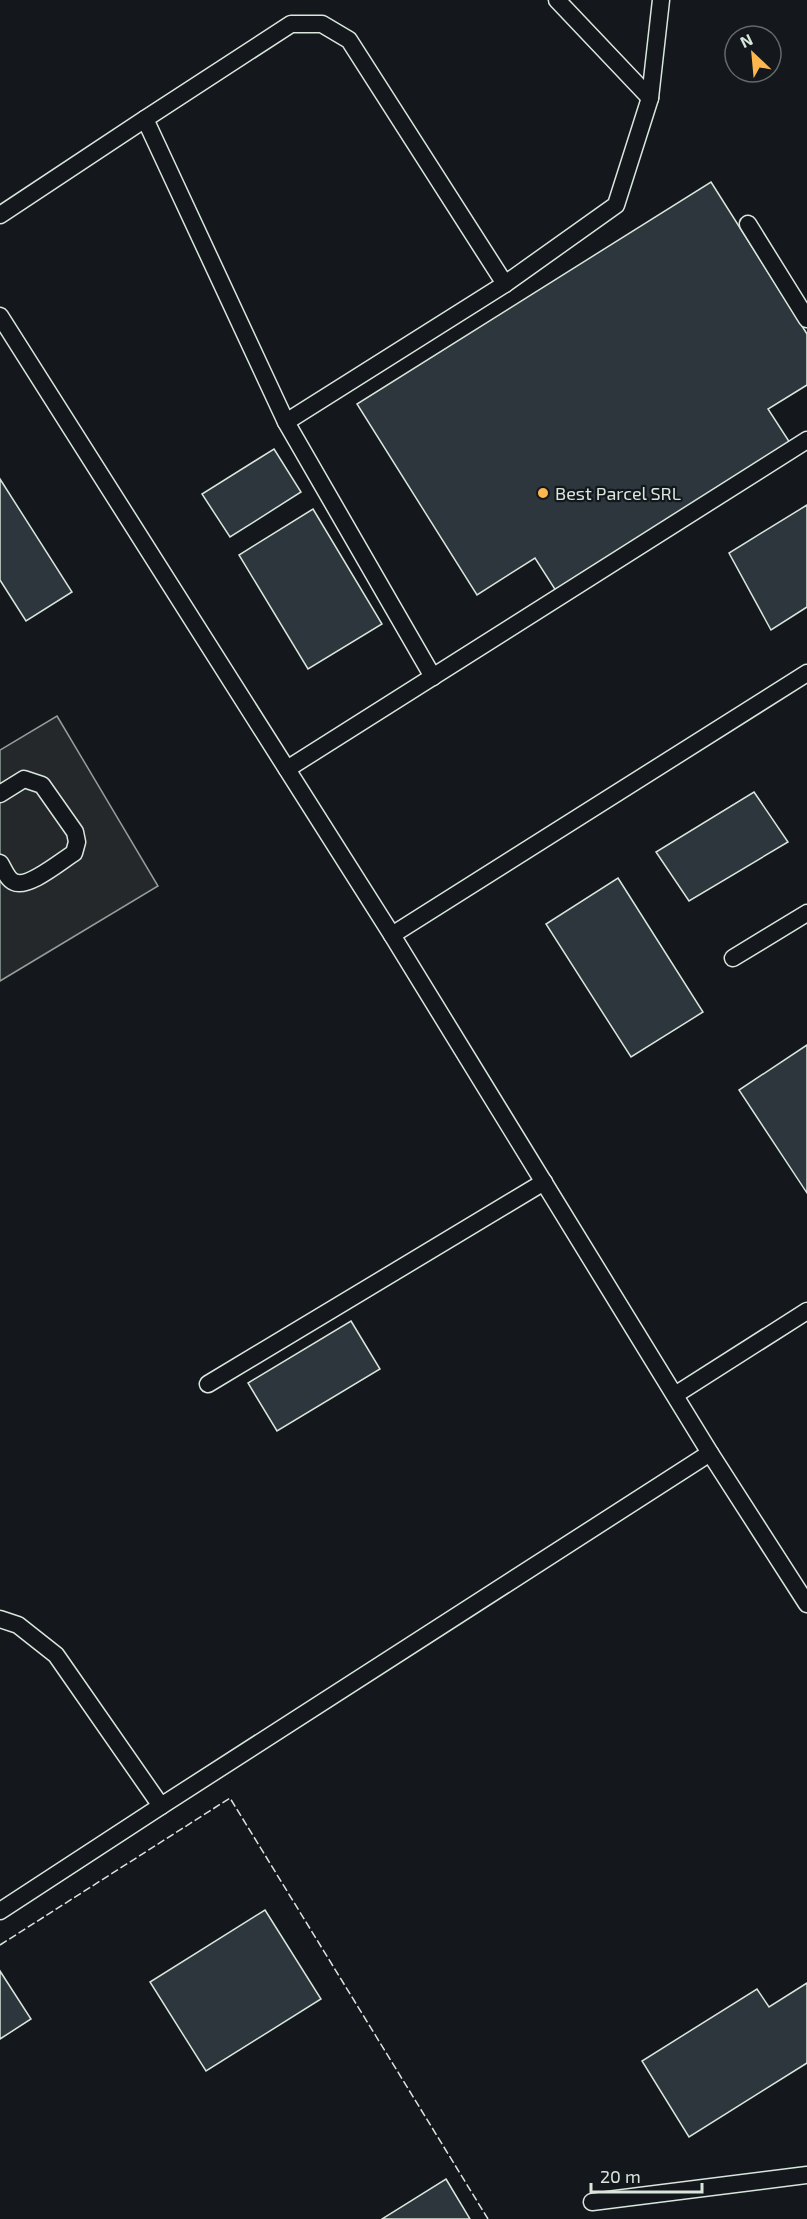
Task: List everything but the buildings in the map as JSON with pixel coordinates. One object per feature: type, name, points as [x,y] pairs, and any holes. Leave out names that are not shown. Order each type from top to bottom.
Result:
[{"type":"lane","points":[[557,0],[650,98]]},
{"type":"lane","points":[[286,422],[505,284],[616,206],[650,98],[661,0]]},
{"type":"lane","points":[[0,215],[291,24],[322,24],[349,40],[505,284]]},
{"type":"lane","points":[[145,119],[286,422],[433,676]]},
{"type":"lane","points":[[748,224],[807,319]]},
{"type":"lane","points":[[0,316],[5,335],[392,934],[710,1453],[807,1604]]},
{"type":"lane","points":[[287,769],[807,440]]},
{"type":"lane","points":[[392,934],[807,674]]},
{"type":"lane","points":[[0,794],[24,779],[42,785],[75,832],[77,842],[74,854],[26,884],[16,884],[0,863]]},
{"type":"lane","points":[[732,958],[807,913]]},
{"type":"lane","points":[[208,1384],[544,1182]]},
{"type":"lane","points":[[675,1395],[807,1311]]},
{"type":"lane","points":[[0,1911],[710,1453]]},
{"type":"lane","points":[[0,1619],[18,1625],[56,1655],[161,1806]]},
{"type":"lane","points":[[592,2202],[807,2175]]},
{"type":"shaded area","points":[[57,716],[158,886],[0,981],[0,750]]},
{"type":"fence","points":[[0,1945],[230,1798],[488,2219]]},
{"type":"place","name":"Best Parcel SRL","points":[[543,493]]}]
